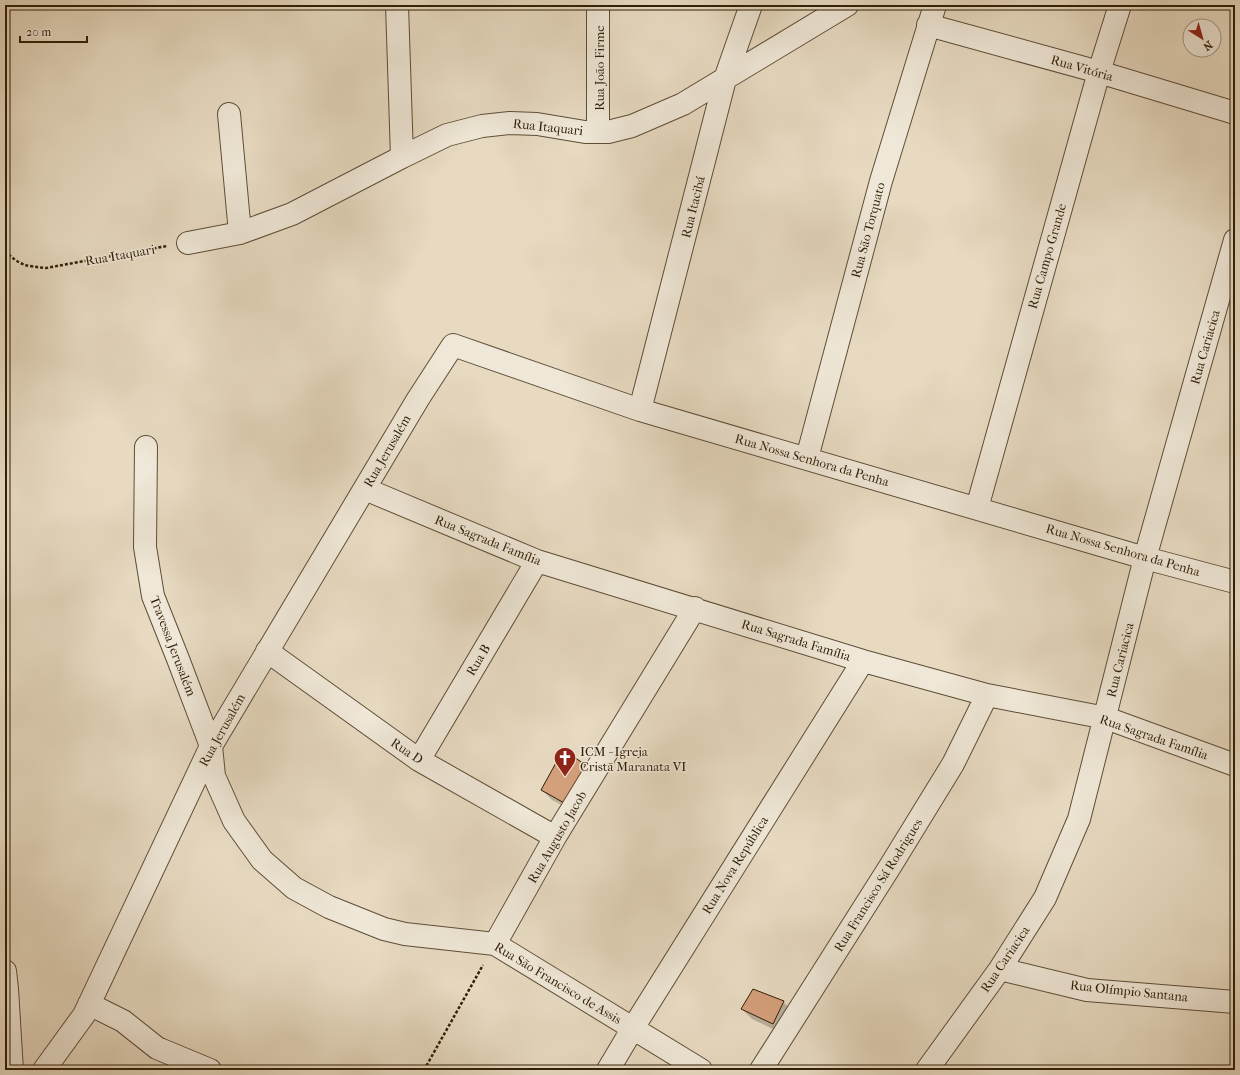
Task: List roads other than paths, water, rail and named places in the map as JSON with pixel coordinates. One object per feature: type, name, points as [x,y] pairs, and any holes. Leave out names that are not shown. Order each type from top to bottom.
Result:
[{"type":"street","points":[[397,5],[402,157]]},
{"type":"street","name":"Rua João Firme","points":[[598,5],[598,132]]},
{"type":"street","name":"Rua Itacibá","points":[[640,410],[725,79],[751,5]]},
{"type":"street","name":"Rua Itaquari","points":[[188,243],[240,233],[299,211],[447,135],[482,126],[510,123],[537,124],[585,132],[608,132],[632,126],[683,104],[847,5]]},
{"type":"street","name":"Rua São Torquato","points":[[807,458],[881,181],[928,25],[936,5]]},
{"type":"street","name":"Rua Campo Grande","points":[[977,508],[1099,72],[1120,5]]},
{"type":"street","name":"Rua Vitória","points":[[928,25],[1099,72],[1235,113]]},
{"type":"street","points":[[229,114],[240,233]]},
{"type":"street","name":"Rua Cariacica","points":[[927,1070],[1000,970],[1045,898],[1076,826],[1106,718],[1145,558],[1235,240]]},
{"type":"street","name":"Rua Nossa Senhora da Penha","points":[[418,399],[453,345],[640,410],[1145,558],[1235,582]]},
{"type":"street","name":"Rua Jerusalém","points":[[44,1070],[84,1015],[210,746],[418,399]]},
{"type":"street","name":"Travessa Jerusalém","points":[[146,448],[145,547],[153,596],[210,746]]},
{"type":"street","name":"Rua Sagrada Família","points":[[365,489],[537,561],[695,608],[863,661],[987,695],[1106,718],[1235,765]]},
{"type":"street","name":"Rua B","points":[[419,760],[537,561]]},
{"type":"street","name":"Rua Augusto Jacob","points":[[495,944],[555,837],[695,608]]},
{"type":"street","name":"Rua D","points":[[267,651],[419,760],[555,837]]},
{"type":"street","name":"Rua Nova República","points":[[608,1070],[863,661]]},
{"type":"street","name":"Rua Francisco Sá Rodrigues","points":[[761,1070],[952,764],[987,695]]},
{"type":"street","name":"Rua São Francisco de Assis","points":[[210,746],[214,776],[234,821],[262,860],[294,888],[328,907],[384,929],[405,934],[495,944],[701,1070]]},
{"type":"street","name":"Rua Olímpio Santana","points":[[1000,970],[1087,990],[1235,1002]]},
{"type":"street","points":[[5,971],[12,1070]]},
{"type":"street","points":[[89,1004],[123,1021],[157,1048],[210,1070]]},
{"type":"place","name":"ICM - Igreja Cristã Maranata VI","points":[[565,778]]}]
